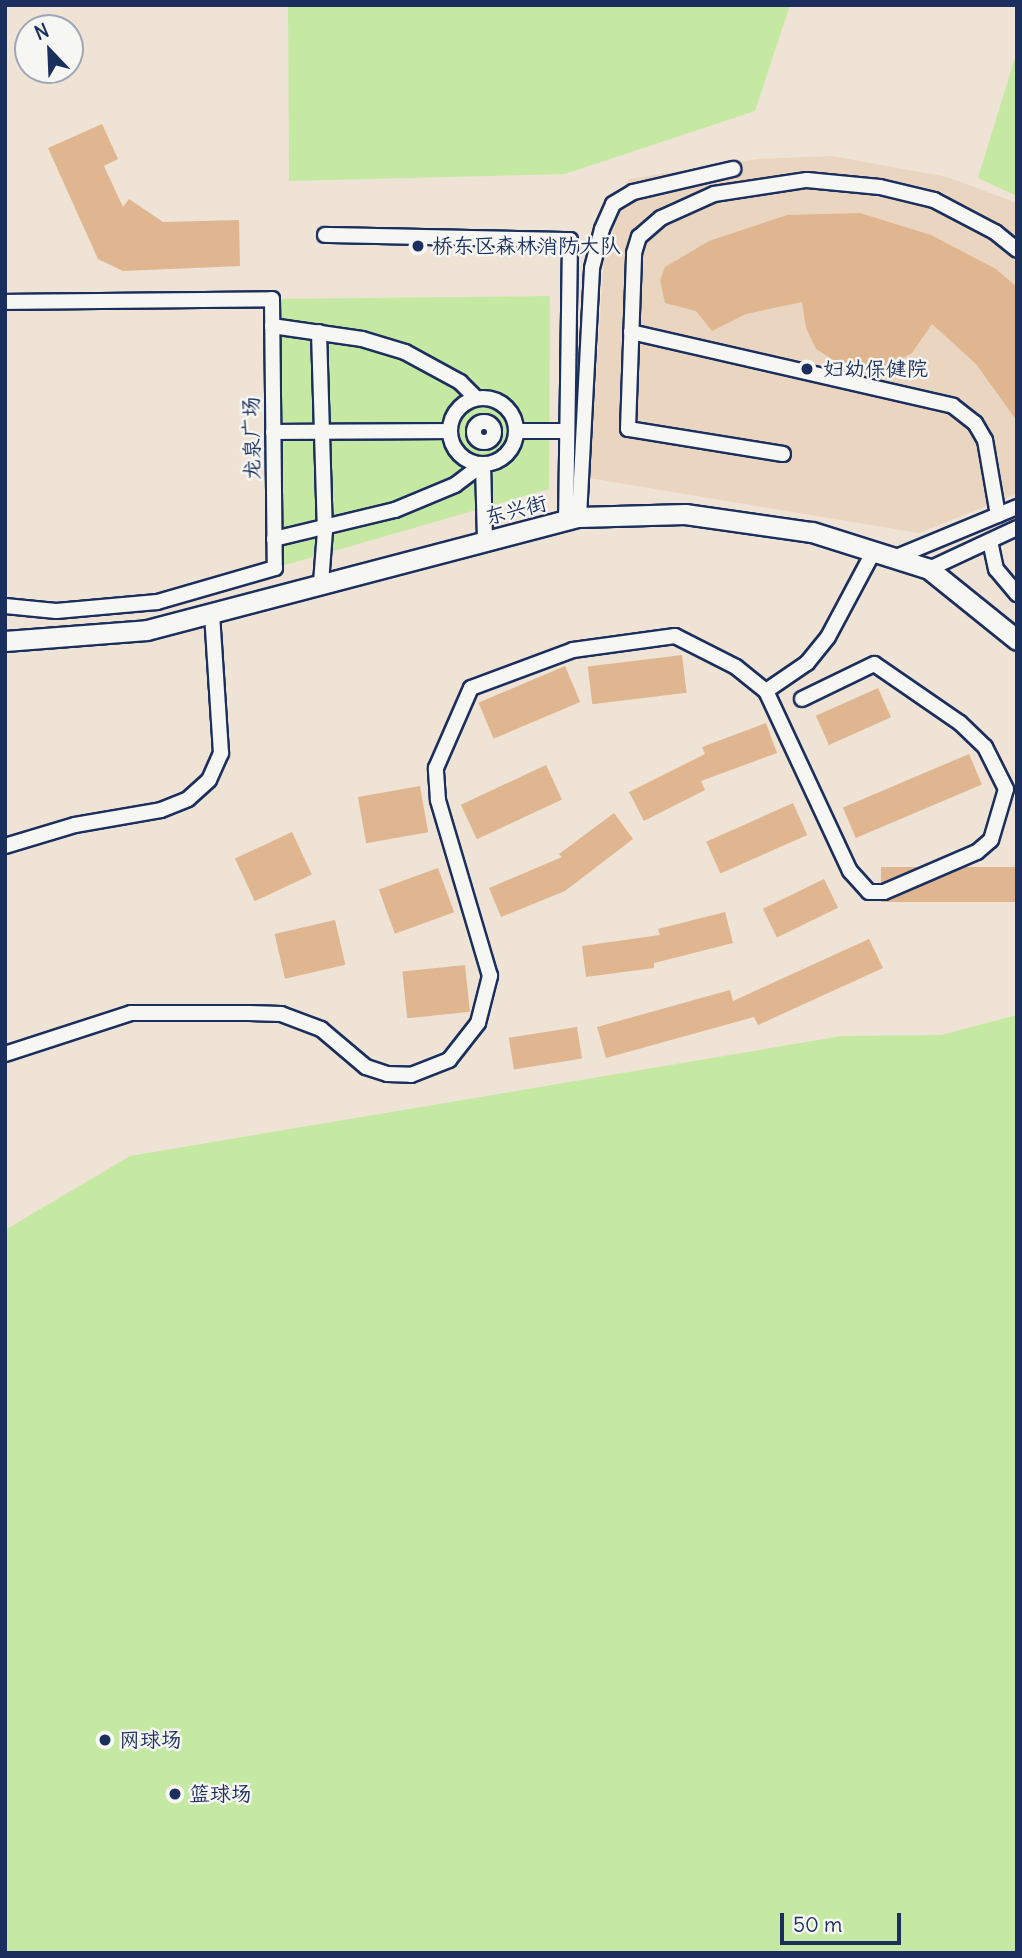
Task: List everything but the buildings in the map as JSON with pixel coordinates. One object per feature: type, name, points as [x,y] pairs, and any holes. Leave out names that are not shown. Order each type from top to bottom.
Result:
[{"type":"street","points":[[573,519],[592,268],[602,229],[613,204],[632,192],[733,169]]},
{"type":"street","points":[[783,454],[628,429],[631,332],[639,237],[690,201],[760,184],[807,180],[880,187],[934,200],[995,232],[1017,250]]},
{"type":"street","points":[[325,235],[570,240],[568,430],[573,519]]},
{"type":"street","name":"龙泉广场","points":[[5,302],[272,299],[275,568],[157,602],[64,610],[5,606]]},
{"type":"street","points":[[272,326],[319,332],[405,352],[460,382],[476,398],[505,405],[517,431],[506,455],[483,464],[430,496],[325,531],[274,539]]},
{"type":"street","points":[[319,332],[325,531],[321,583]]},
{"type":"street","points":[[631,332],[953,406],[975,422],[985,440],[998,515]]},
{"type":"street","points":[[476,398],[455,412],[449,431],[460,456],[483,464]]},
{"type":"street","points":[[517,431],[568,430]]},
{"type":"street","points":[[273,432],[449,431]]},
{"type":"street","points":[[483,464],[485,541]]},
{"type":"street","points":[[894,558],[1017,507]]},
{"type":"street","name":"东兴街","points":[[5,641],[147,630],[573,519],[685,514],[812,532],[929,569],[1017,640]]},
{"type":"street","points":[[929,569],[1017,528]]},
{"type":"street","points":[[990,541],[996,569],[1017,594]]},
{"type":"street","points":[[766,691],[807,663],[828,637],[874,551]]},
{"type":"street","points":[[64,610],[66,637]]},
{"type":"street","points":[[5,846],[53,830],[161,810],[188,799],[209,780],[221,753],[212,613]]},
{"type":"street","points":[[5,1054],[131,1013],[281,1014],[321,1029],[366,1067],[387,1074],[428,1070],[463,1046],[489,998],[484,947],[436,783],[436,768],[471,688],[573,650],[675,636],[736,667],[766,691],[850,872],[869,892],[895,887],[977,852],[991,840],[1006,789],[985,747],[949,715],[874,664],[802,699]]},
{"type":"shaded area","name":"妇幼保健院","points":[[832,156],[947,177],[1017,203],[1017,494],[919,533],[589,478],[604,260],[629,179],[757,159]]},
{"type":"green space","points":[[288,5],[790,5],[755,111],[565,174],[289,181]]},
{"type":"green space","points":[[1017,51],[1017,196],[978,178]]},
{"type":"green space","points":[[550,296],[549,489],[275,568],[272,299]]},
{"type":"green space","points":[[1017,1015],[1017,1953],[5,1953],[5,1230],[130,1156],[842,1036],[941,1035]]},
{"type":"place","name":"桥东区森林消防大队","points":[[418,246]]},
{"type":"place","name":"妇幼保健院","points":[[807,369]]},
{"type":"place","name":"网球场","points":[[105,1740]]},
{"type":"place","name":"篮球场","points":[[175,1794]]}]
